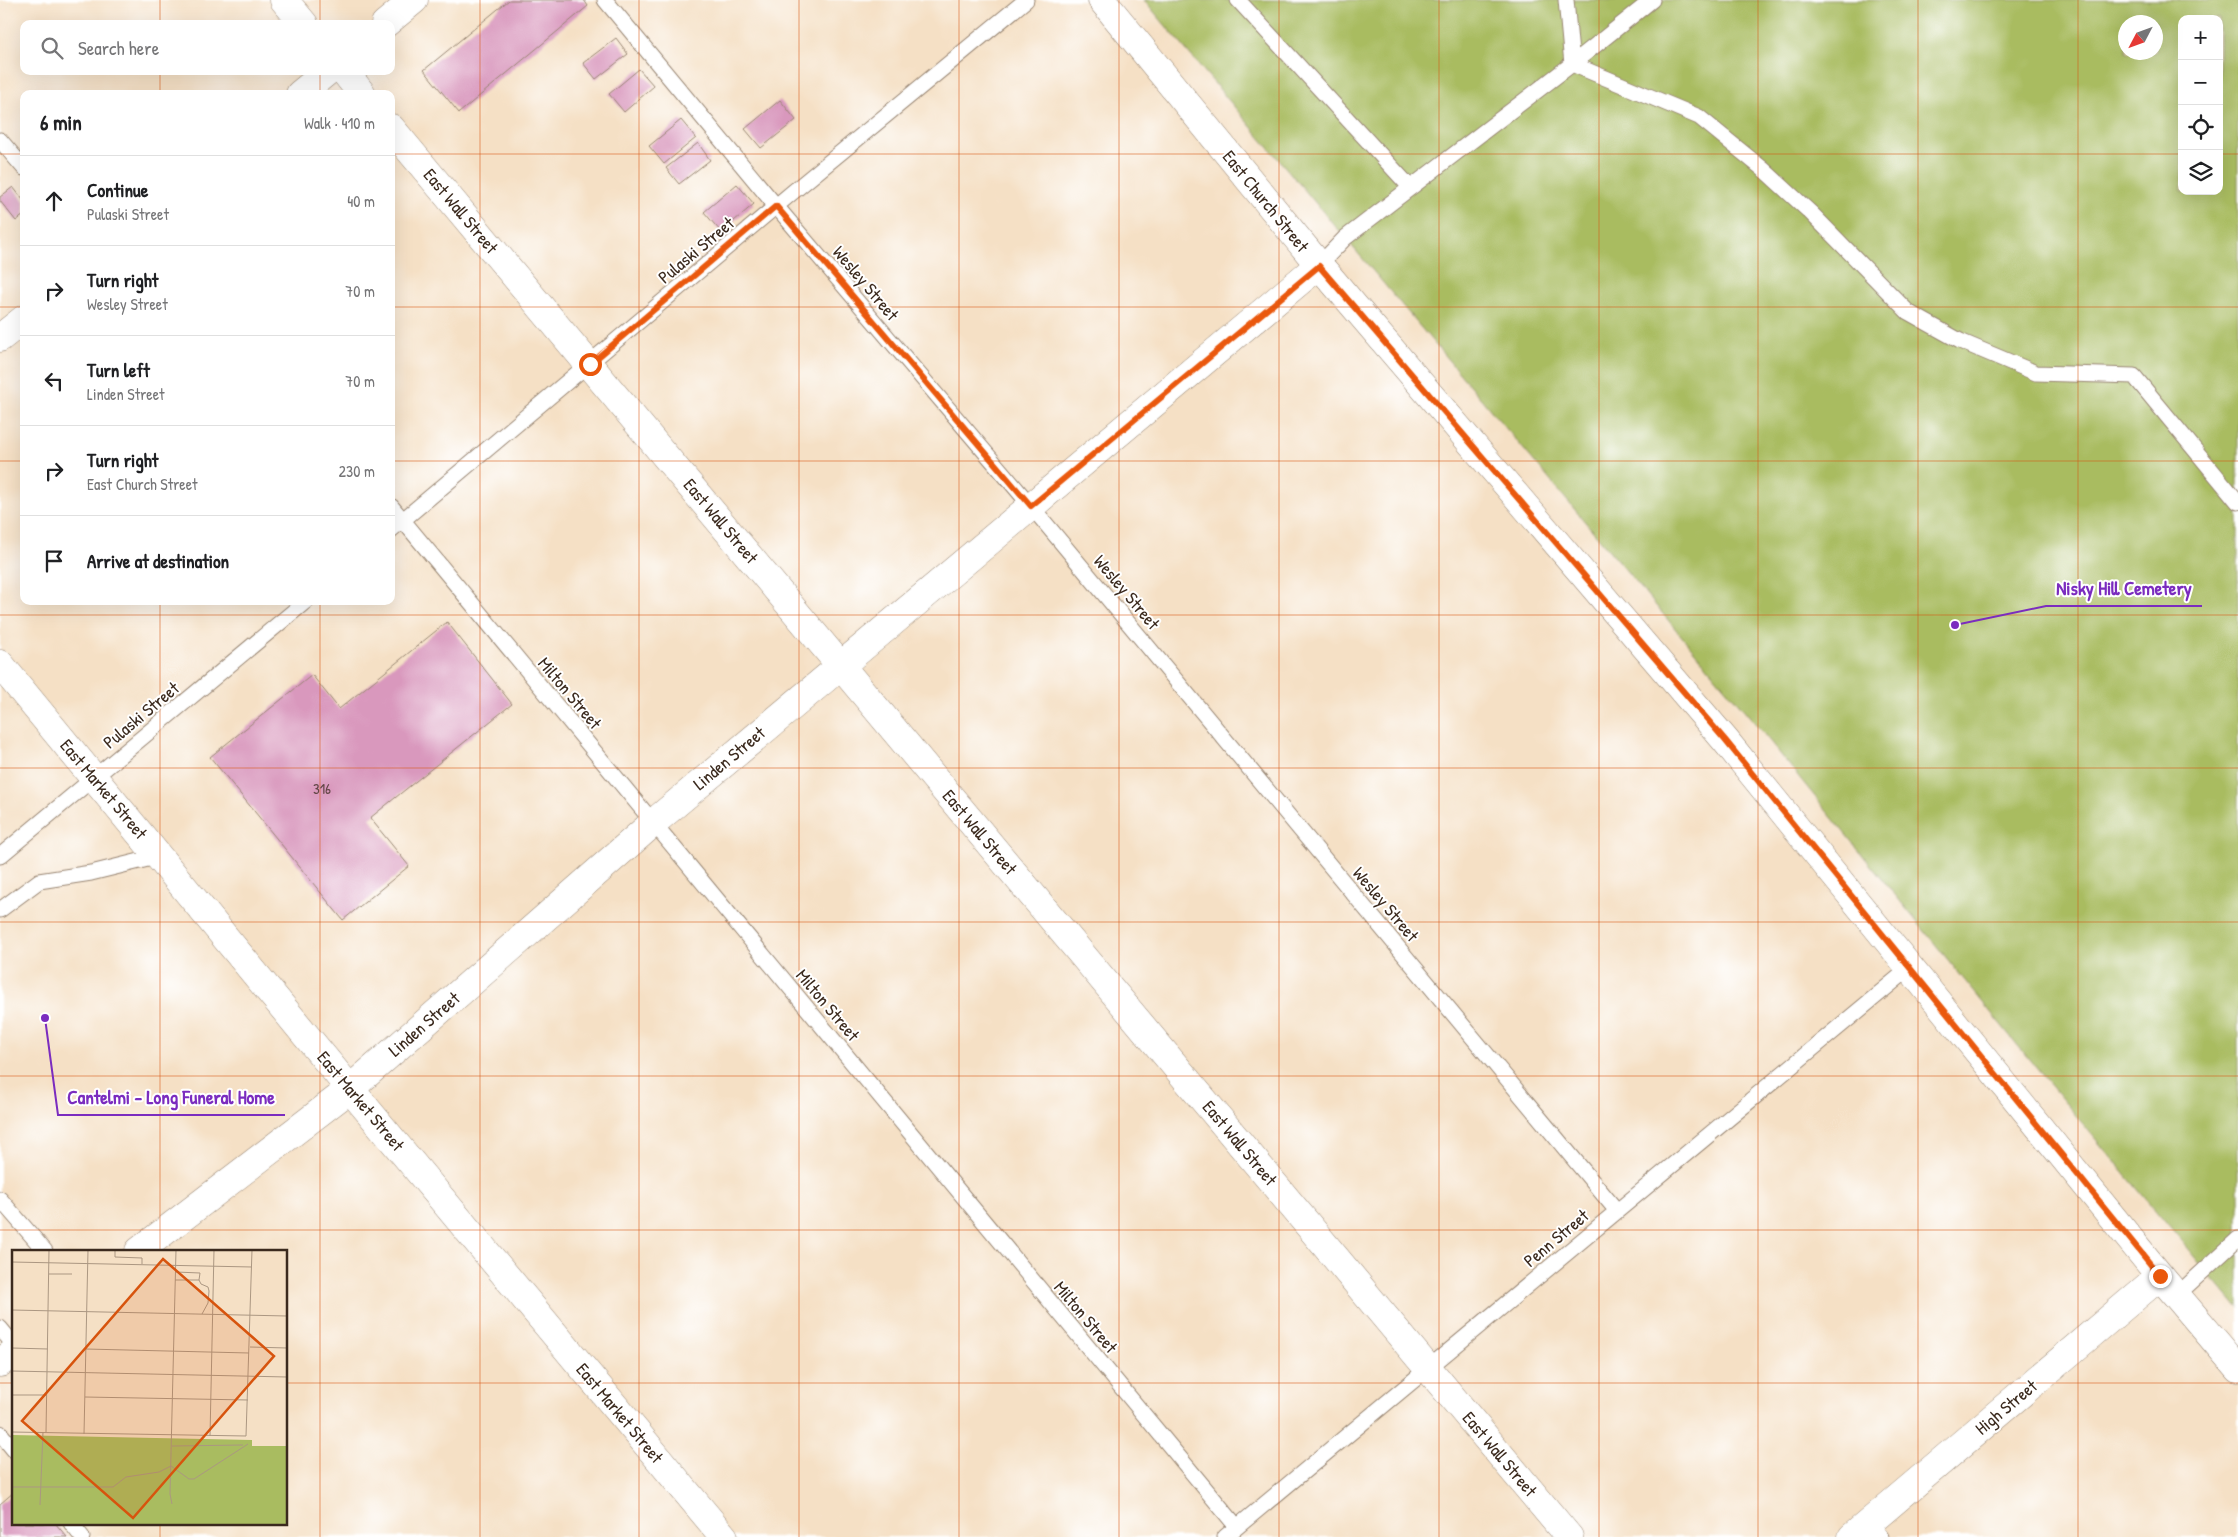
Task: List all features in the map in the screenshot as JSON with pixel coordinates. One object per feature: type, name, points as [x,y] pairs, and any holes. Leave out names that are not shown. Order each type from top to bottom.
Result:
[{"type":"street","points":[[284,0],[301,20]]},
{"type":"street","points":[[390,20],[414,0]]},
{"type":"street","name":"East Church Street","points":[[1102,0],[1319,266],[1718,732],[2168,1286],[2238,1368]]},
{"type":"street","points":[[305,90],[323,75]]},
{"type":"street","points":[[347,75],[359,90]]},
{"type":"street","name":"East Wall Street","points":[[395,133],[1568,1537]]},
{"type":"street","name":"Linden Street","points":[[140,1250],[350,1089],[652,822],[1319,266]]},
{"type":"street","points":[[0,338],[20,321]]},
{"type":"street","name":"East Market Street","points":[[0,664],[350,1089],[724,1537]]},
{"type":"street","name":"High Street","points":[[1868,1532],[2168,1286]]},
{"type":"street","points":[[0,1363],[12,1354]]},
{"type":"lane","name":"Wesley Street","points":[[605,0],[776,206],[1031,506],[1617,1211]]},
{"type":"lane","name":"Pulaski Street","points":[[397,525],[776,206],[1026,0]]},
{"type":"lane","points":[[1238,0],[1410,188]]},
{"type":"lane","points":[[1566,0],[1572,64]]},
{"type":"lane","points":[[1319,266],[1345,238],[1572,64],[1652,0]]},
{"type":"lane","points":[[1572,64],[1699,117],[1763,168],[1811,213],[1908,312],[1925,322],[1960,341],[2036,373],[2134,376],[2238,502]]},
{"type":"lane","points":[[0,140],[20,163]]},
{"type":"lane","name":"Milton Street","points":[[397,525],[652,822],[1231,1532]]},
{"type":"lane","name":"Pulaski Street","points":[[0,856],[301,605]]},
{"type":"lane","points":[[0,910],[39,881],[91,874],[160,856]]},
{"type":"lane","name":"Penn Street","points":[[1231,1532],[1910,967]]},
{"type":"lane","points":[[0,1199],[44,1250]]},
{"type":"lane","points":[[2168,1286],[2238,1238]]},
{"type":"lane","points":[[0,1328],[12,1343]]},
{"type":"lane","points":[[0,1433],[12,1448]]},
{"type":"lane","points":[[72,1524],[82,1537]]},
{"type":"green space","points":[[1144,0],[2238,0],[2238,1309],[2037,1069],[1750,717]]},
{"type":"building","points":[[509,0],[584,0],[588,6],[459,113],[424,70]]},
{"type":"building","points":[[616,38],[628,54],[596,79],[583,63]]},
{"type":"building","points":[[639,69],[654,86],[624,112],[609,94]]},
{"type":"building","points":[[780,100],[796,120],[761,148],[745,129]]},
{"type":"building","points":[[681,120],[696,138],[664,164],[649,146]]},
{"type":"building","points":[[698,143],[710,160],[679,184],[666,168]]},
{"type":"building","points":[[737,184],[754,204],[721,232],[704,212]]},
{"type":"building","points":[[13,187],[20,196],[20,218],[16,221],[0,201],[0,197]]},
{"type":"building","points":[[447,622],[512,704],[370,818],[409,866],[343,920],[210,757],[312,675],[339,709]]},
{"type":"building","points":[[12,1494],[12,1524],[56,1524],[67,1537],[0,1537],[0,1504]]},
{"type":"place","name":"Nisky Hill Cemetery","points":[[1955,625]]},
{"type":"place","name":"Cantelmi - Long Funeral Home","points":[[45,1018]]},
{"type":"route","points":[[590,364],[776,206],[1031,506],[1319,266],[1725,740],[2160,1276]]}]
